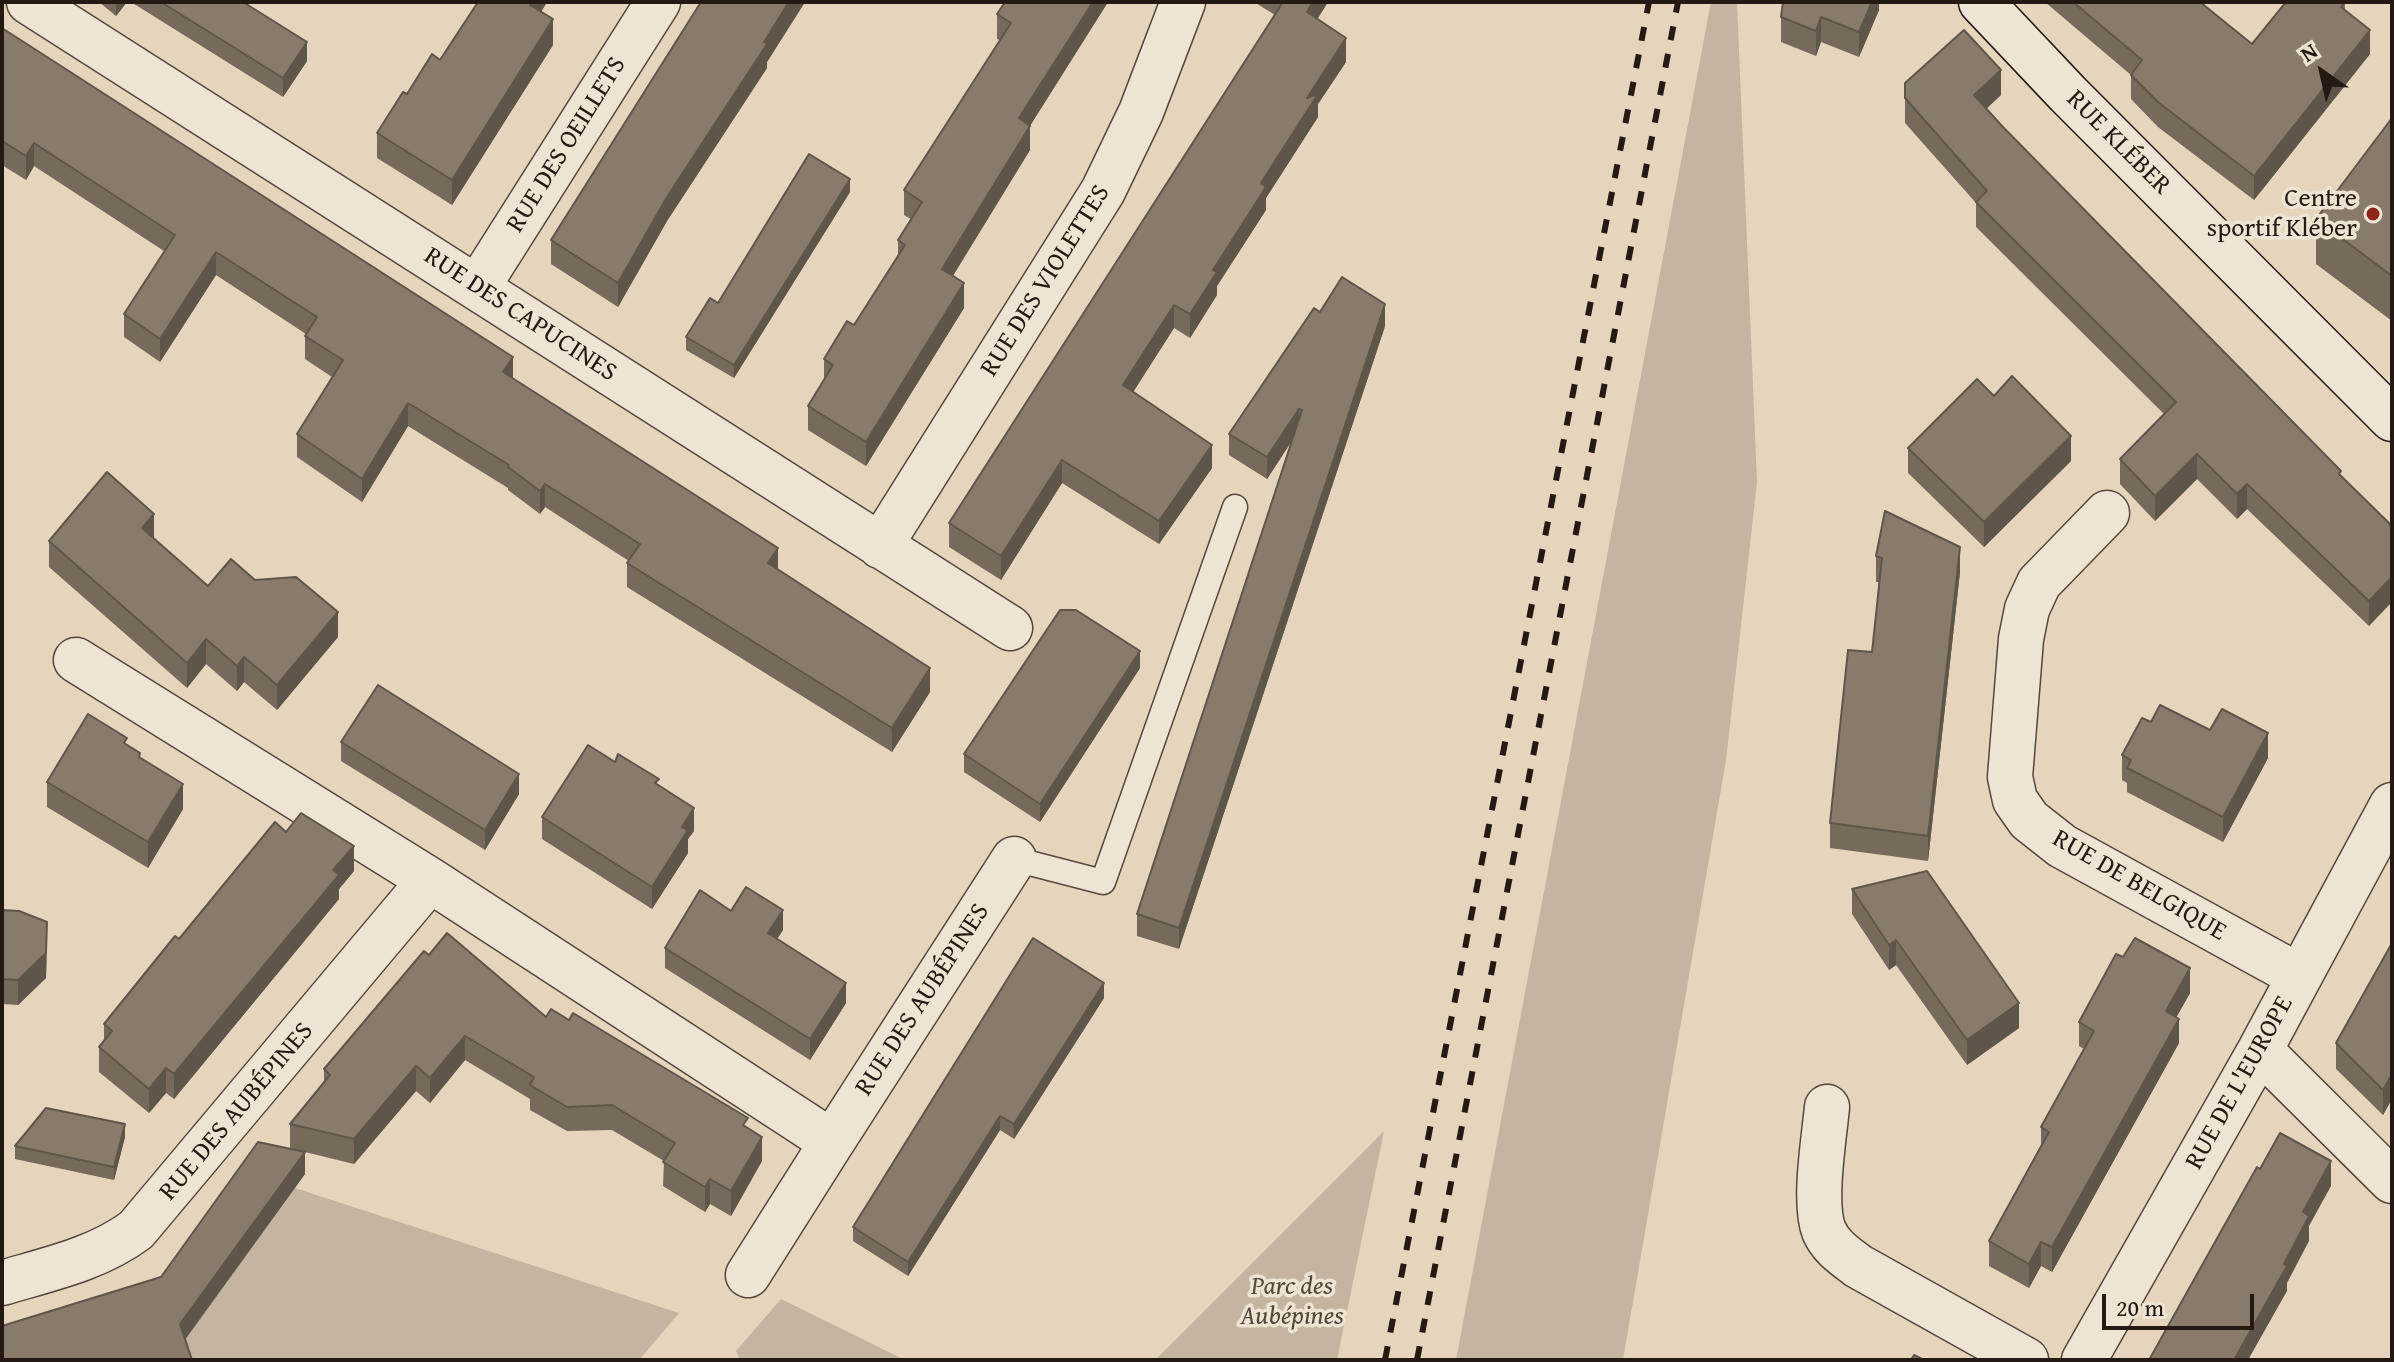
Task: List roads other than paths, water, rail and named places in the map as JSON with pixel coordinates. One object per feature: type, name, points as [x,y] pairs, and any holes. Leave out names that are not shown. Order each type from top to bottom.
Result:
[{"type":"street","name":"RUE DES CAPUCINES","points":[[29,2],[1010,628]]},
{"type":"street","name":"RUE DES OEILLETS","points":[[477,288],[658,2]]},
{"type":"street","name":"RUE DES VIOLETTES","points":[[880,546],[1103,191],[1141,112],[1183,2]]},
{"type":"street","name":"RUE KLÉBER","points":[[1981,2],[2068,94],[2392,419]]},
{"type":"street","name":"RUE DE BELGIQUE","points":[[2107,513],[2039,583],[2027,609],[2021,639],[2010,777],[2015,800],[2029,820],[2062,846],[2299,976]]},
{"type":"street","points":[[76,660],[430,880],[832,1142]]},
{"type":"street","name":"RUE DE L'EUROPE","points":[[2084,1360],[2260,1050],[2392,805]]},
{"type":"street","name":"RUE DES AUBÉPINES","points":[[748,1275],[1014,859]]},
{"type":"street","name":"RUE DES AUBÉPINES","points":[[2,1283],[95,1255],[136,1230],[430,880]]},
{"type":"street","points":[[2260,1050],[2392,1181]]},
{"type":"street","points":[[1827,1107],[1819,1214],[1825,1234],[1839,1252],[1858,1266],[2026,1360]]},
{"type":"lane","points":[[1014,859],[1103,882],[1235,507]]},
{"type":"railway","points":[[1385,1360],[1649,2]]},
{"type":"railway","points":[[1417,1360],[1678,2]]},
{"type":"place","name":"Centre sportif Kléber","points":[[2373,214]]},
{"type":"park label","name":"Parc des Aubépines","points":[[1292,1302]]}]
